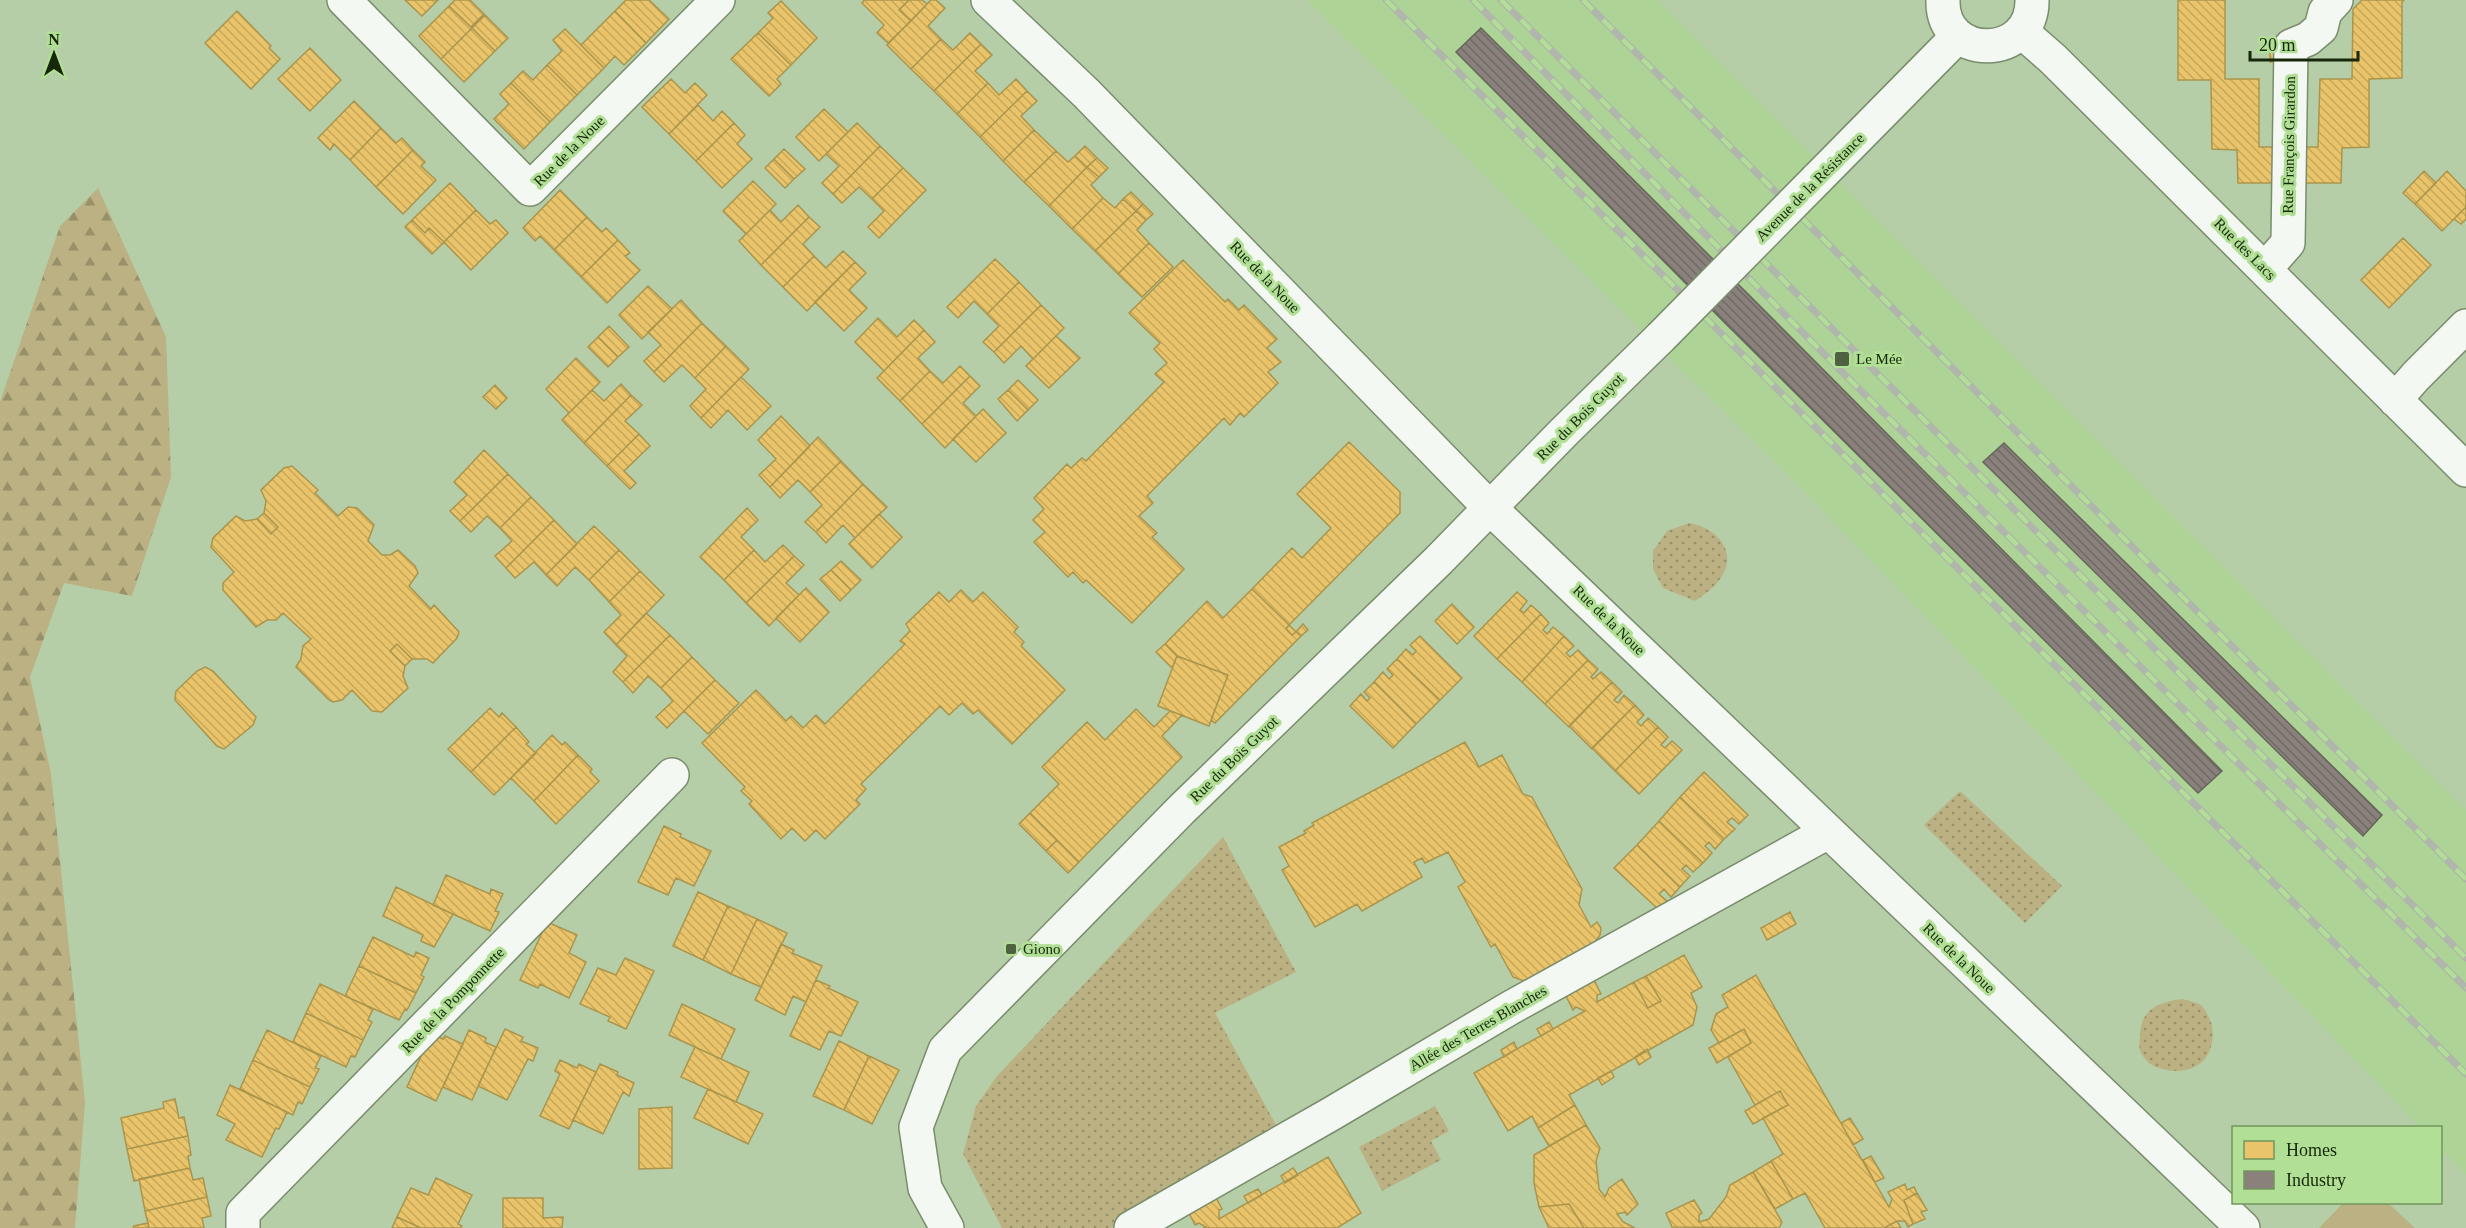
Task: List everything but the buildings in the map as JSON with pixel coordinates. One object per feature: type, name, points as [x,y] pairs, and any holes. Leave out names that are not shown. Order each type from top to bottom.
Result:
[{"type":"street","name":"Rue de la Noue","points":[[344,0],[530,189],[718,0]]},
{"type":"street","name":"Rue de la Noue","points":[[988,0],[1102,110],[1490,508],[2242,1228]]},
{"type":"street","points":[[1943,0],[1943,9],[1948,24],[1958,36],[1970,43],[1983,46],[1998,46],[2011,40],[2021,31],[2029,20],[2032,0]]},
{"type":"street","name":"Rue François Girardon","points":[[2265,269],[2288,243],[2291,46],[2308,39],[2321,28],[2328,4]]},
{"type":"street","name":"Rue des Lacs","points":[[2021,31],[2053,59],[2466,470]]},
{"type":"street","name":"Avenue de la Résistance","points":[[1661,338],[1958,36]]},
{"type":"street","points":[[2396,400],[2416,376],[2466,326]]},
{"type":"street","name":"Rue du Bois Guyot","points":[[947,1228],[925,1188],[916,1127],[945,1050],[1182,809],[1661,338]]},
{"type":"street","name":"Rue de la Pomponnette","points":[[243,1228],[243,1213],[672,775]]},
{"type":"street","name":"Allée des Terres Blanches","points":[[1131,1228],[1331,1114],[1510,1008],[1828,832]]},
{"type":"shaded area","points":[[1307,0],[1657,0],[2466,810],[2466,1175],[2442,1150],[2442,1126],[2419,1126],[1794,481]]},
{"type":"green space","points":[[98,188],[166,337],[171,477],[132,596],[64,583],[30,677],[51,774],[85,1102],[75,1228],[0,1228],[0,402],[60,226]]},
{"type":"green space","points":[[1689,523],[1700,526],[1717,537],[1727,553],[1724,573],[1715,586],[1695,601],[1663,588],[1653,569],[1653,551],[1667,531]]},
{"type":"green space","points":[[1960,791],[2062,886],[2025,923],[1924,825]]},
{"type":"green space","points":[[1223,837],[1296,972],[1215,1013],[1282,1136],[1110,1228],[1002,1228],[963,1154],[976,1106],[997,1076]]},
{"type":"green space","points":[[2183,999],[2201,1005],[2206,1012],[2212,1025],[2211,1047],[2201,1063],[2193,1068],[2174,1071],[2158,1068],[2148,1062],[2140,1051],[2141,1026],[2153,1008],[2160,1004]]},
{"type":"green space","points":[[1435,1106],[1449,1131],[1431,1141],[1441,1160],[1382,1191],[1359,1147]]},
{"type":"green space","points":[[2342,1204],[2389,1204],[2415,1228],[2319,1228]]},
{"type":"railway","points":[[1386,0],[2466,1074]]},
{"type":"railway","points":[[1473,0],[1835,365],[2466,988]]},
{"type":"railway","points":[[1501,0],[2466,958]]},
{"type":"railway","points":[[1583,0],[2466,879]]},
{"type":"place","name":"Le Mée","points":[[1842,359]]},
{"type":"place","name":"Giono","points":[[1011,949]]}]
